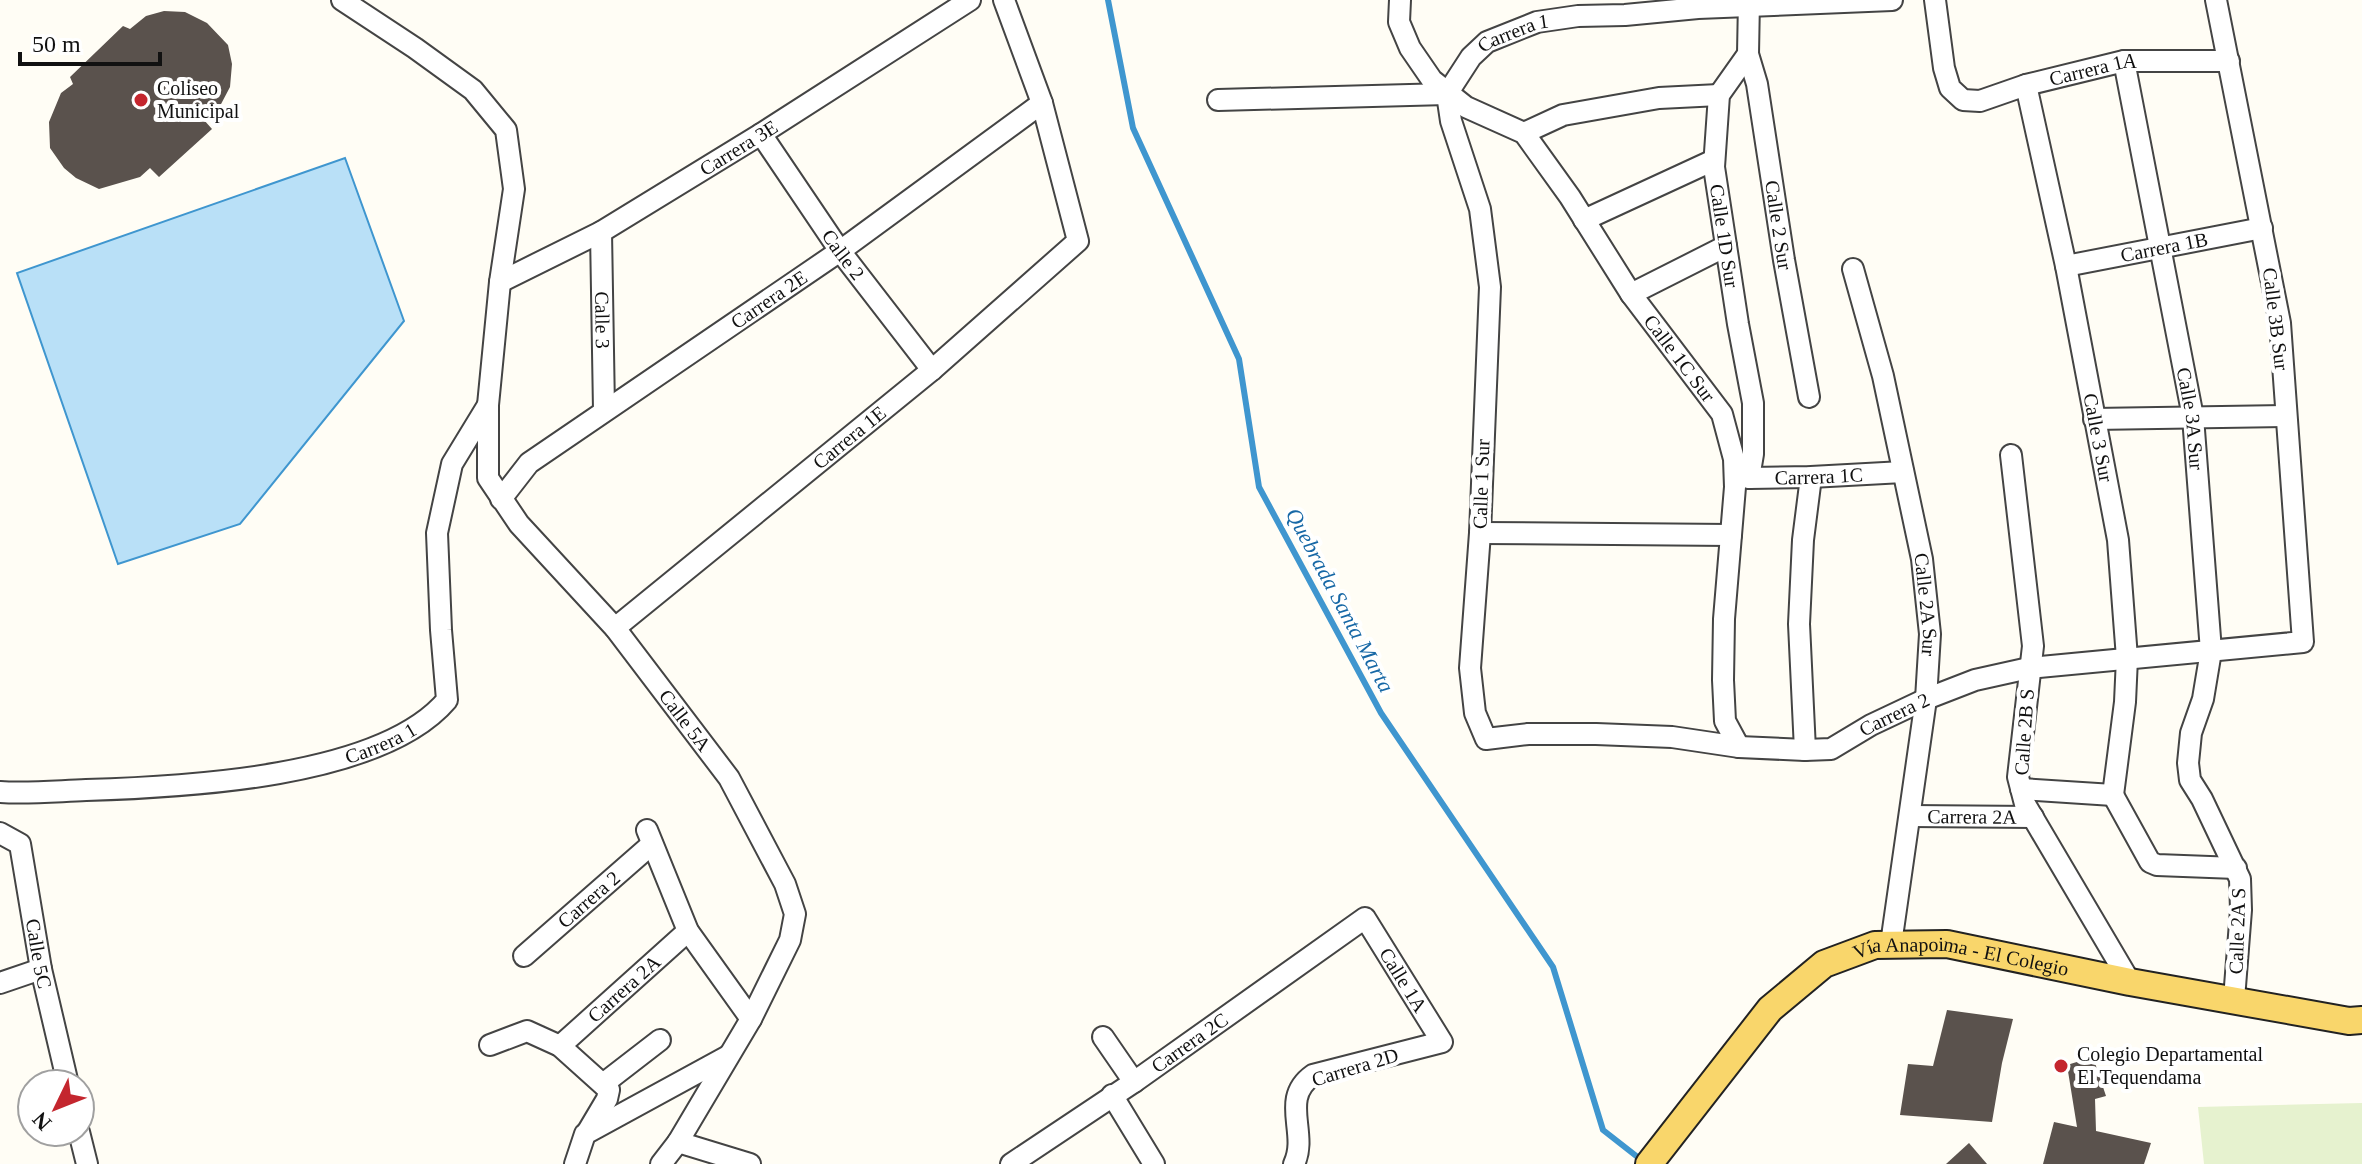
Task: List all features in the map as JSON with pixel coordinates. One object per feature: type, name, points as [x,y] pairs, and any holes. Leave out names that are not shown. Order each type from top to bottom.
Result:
[{"type":"main road","name":"Vía Anapoima - El Colegio","points":[[1649,1164],[1770,1009],[1824,964],[1875,945],[1947,944],[2130,982],[2349,1021],[2362,1020]]},
{"type":"street","name":"Calle 5A","points":[[342,0],[473,90],[506,130],[514,189],[500,282],[488,405],[488,478],[519,524],[615,628],[729,778],[785,884],[795,914],[790,940],[751,1019],[678,1142],[661,1164]]},
{"type":"street","name":"Carrera 3E","points":[[500,282],[601,232],[970,0]]},
{"type":"street","points":[[1004,0],[1042,103]]},
{"type":"street","points":[[1400,0],[1399,22],[1410,48],[1432,80],[1466,107],[1524,133],[1563,115],[1659,98],[1719,95],[1748,54],[1749,4]]},
{"type":"street","name":"Carrera 1","points":[[1447,94],[1471,57],[1487,42],[1537,22],[1624,8],[1892,0]]},
{"type":"street","name":"Carrera 1A","points":[[1935,0],[1944,68],[1950,88],[1963,100],[1980,101],[2026,85],[2124,61],[2229,61]]},
{"type":"street","name":"Calle 3B Sur","points":[[2216,0],[2280,323],[2303,642]]},
{"type":"street","name":"Calle 2 Sur","points":[[1748,54],[1757,84],[1809,397]]},
{"type":"street","name":"Calle 3A Sur","points":[[2124,61],[2193,417],[2211,651],[2203,699],[2191,733],[2190,780]]},
{"type":"street","name":"Calle 3 Sur","points":[[2026,85],[2066,266],[2118,540],[2127,658],[2125,702],[2113,795]]},
{"type":"street","points":[[1218,100],[1447,94]]},
{"type":"street","name":"Calle 1 Sur","points":[[1447,94],[1451,121],[1484,225],[1490,287],[1480,533],[1470,668],[1475,713],[1486,739]]},
{"type":"street","name":"Calle 1D Sur","points":[[1719,95],[1714,160],[1753,403],[1753,454],[1742,477]]},
{"type":"street","name":"Carrera 1E","points":[[615,628],[932,370],[1078,241],[1042,103]]},
{"type":"street","name":"Carrera 2E","points":[[501,499],[529,463],[840,251],[1042,103]]},
{"type":"street","name":"Calle 1C Sur","points":[[1524,133],[1631,294],[1722,414],[1742,477],[1731,535],[1723,680],[1725,721],[1739,747]]},
{"type":"street","name":"Calle 2","points":[[761,134],[840,251],[932,370]]},
{"type":"street","points":[[1584,220],[1714,160]]},
{"type":"street","name":"Carrera 1B","points":[[2066,266],[2262,228]]},
{"type":"street","name":"Calle 3","points":[[601,232],[604,410]]},
{"type":"street","points":[[1631,294],[1726,246]]},
{"type":"street","name":"Calle 2A Sur","points":[[1853,269],[1883,376],[1922,559],[1930,634],[1926,699],[1891,944]]},
{"type":"street","name":"Carrera 1","points":[[0,792],[126,788],[251,777],[375,749],[437,711],[447,700],[437,533],[452,464],[488,405]]},
{"type":"street","points":[[2094,419],[2285,416]]},
{"type":"street","name":"Calle 2B S","points":[[2011,455],[2033,646],[2018,777],[2025,804],[2130,982]]},
{"type":"street","name":"Carrera 1C","points":[[1742,477],[1903,472]]},
{"type":"street","points":[[1805,750],[1799,624],[1803,540],[1811,477]]},
{"type":"street","points":[[1480,533],[1731,535]]},
{"type":"street","name":"Carrera 2","points":[[1486,739],[1528,734],[1596,734],[1672,737],[1739,747],[1831,749],[1871,725],[1975,680],[2029,668],[2303,642]]},
{"type":"street","name":"Calle 2A S","points":[[2190,780],[2240,879],[2241,910],[2234,999]]},
{"type":"street","name":"Carrera 2A","points":[[2021,789],[2113,795]]},
{"type":"street","points":[[2113,795],[2150,862],[2157,865],[2236,868]]},
{"type":"street","name":"Carrera 2A","points":[[1910,816],[2033,817]]},
{"type":"street","name":"Calle 5C","points":[[0,833],[20,844],[41,969],[64,1068]]},
{"type":"street","name":"Carrera 2","points":[[524,956],[649,837],[688,931]]},
{"type":"street","name":"Calle 1A","points":[[1365,918],[1442,1042]]},
{"type":"street","name":"Carrera 2C","points":[[1011,1164],[1134,1082],[1365,918]]},
{"type":"street","points":[[688,931],[751,1019]]},
{"type":"street","name":"Carrera 2A","points":[[560,1046],[688,931]]},
{"type":"street","points":[[0,983],[41,969]]},
{"type":"street","points":[[490,1045],[527,1031],[560,1046],[609,1090],[607,1099],[585,1134],[575,1164]]},
{"type":"street","points":[[1103,1037],[1134,1082]]},
{"type":"street","points":[[603,1084],[660,1040]]},
{"type":"street","name":"Carrera 2D","points":[[1294,1164],[1299,1145],[1296,1096],[1304,1082],[1313,1075],[1442,1042]]},
{"type":"street","points":[[585,1134],[728,1056]]},
{"type":"street","points":[[1112,1095],[1154,1164]]},
{"type":"street","points":[[678,1142],[750,1164]]},
{"type":"green space","points":[[2362,1103],[2362,1164],[2204,1164],[2198,1107]]},
{"type":"water","points":[[345,158],[404,321],[240,524],[118,564],[17,273]]},
{"type":"building","name":"Coliseo Municipal","points":[[164,11],[185,12],[207,23],[228,45],[232,64],[230,87],[220,106],[204,120],[212,129],[159,177],[150,168],[140,177],[99,189],[76,178],[64,168],[50,148],[49,122],[61,93],[73,84],[70,77],[123,26],[130,29],[146,16]]},
{"type":"building","points":[[1947,1010],[2013,1019],[1992,1122],[1900,1115],[1908,1064],[1933,1066]]},
{"type":"building","points":[[2093,1057],[2106,1096],[2095,1099],[2096,1131],[2151,1143],[2144,1164],[2043,1164],[2054,1122],[2077,1127],[2067,1065]]},
{"type":"building","points":[[1969,1143],[1987,1164],[1946,1164]]},
{"type":"waterway","name":"Quebrada Santa Marta","points":[[1108,0],[1133,128],[1239,359],[1259,487],[1381,713],[1553,967],[1603,1130],[1644,1162]]},
{"type":"place","name":"Coliseo Municipal","points":[[141,100]]},
{"type":"place","name":"Colegio Departamental El Tequendama","points":[[2061,1066]]}]
